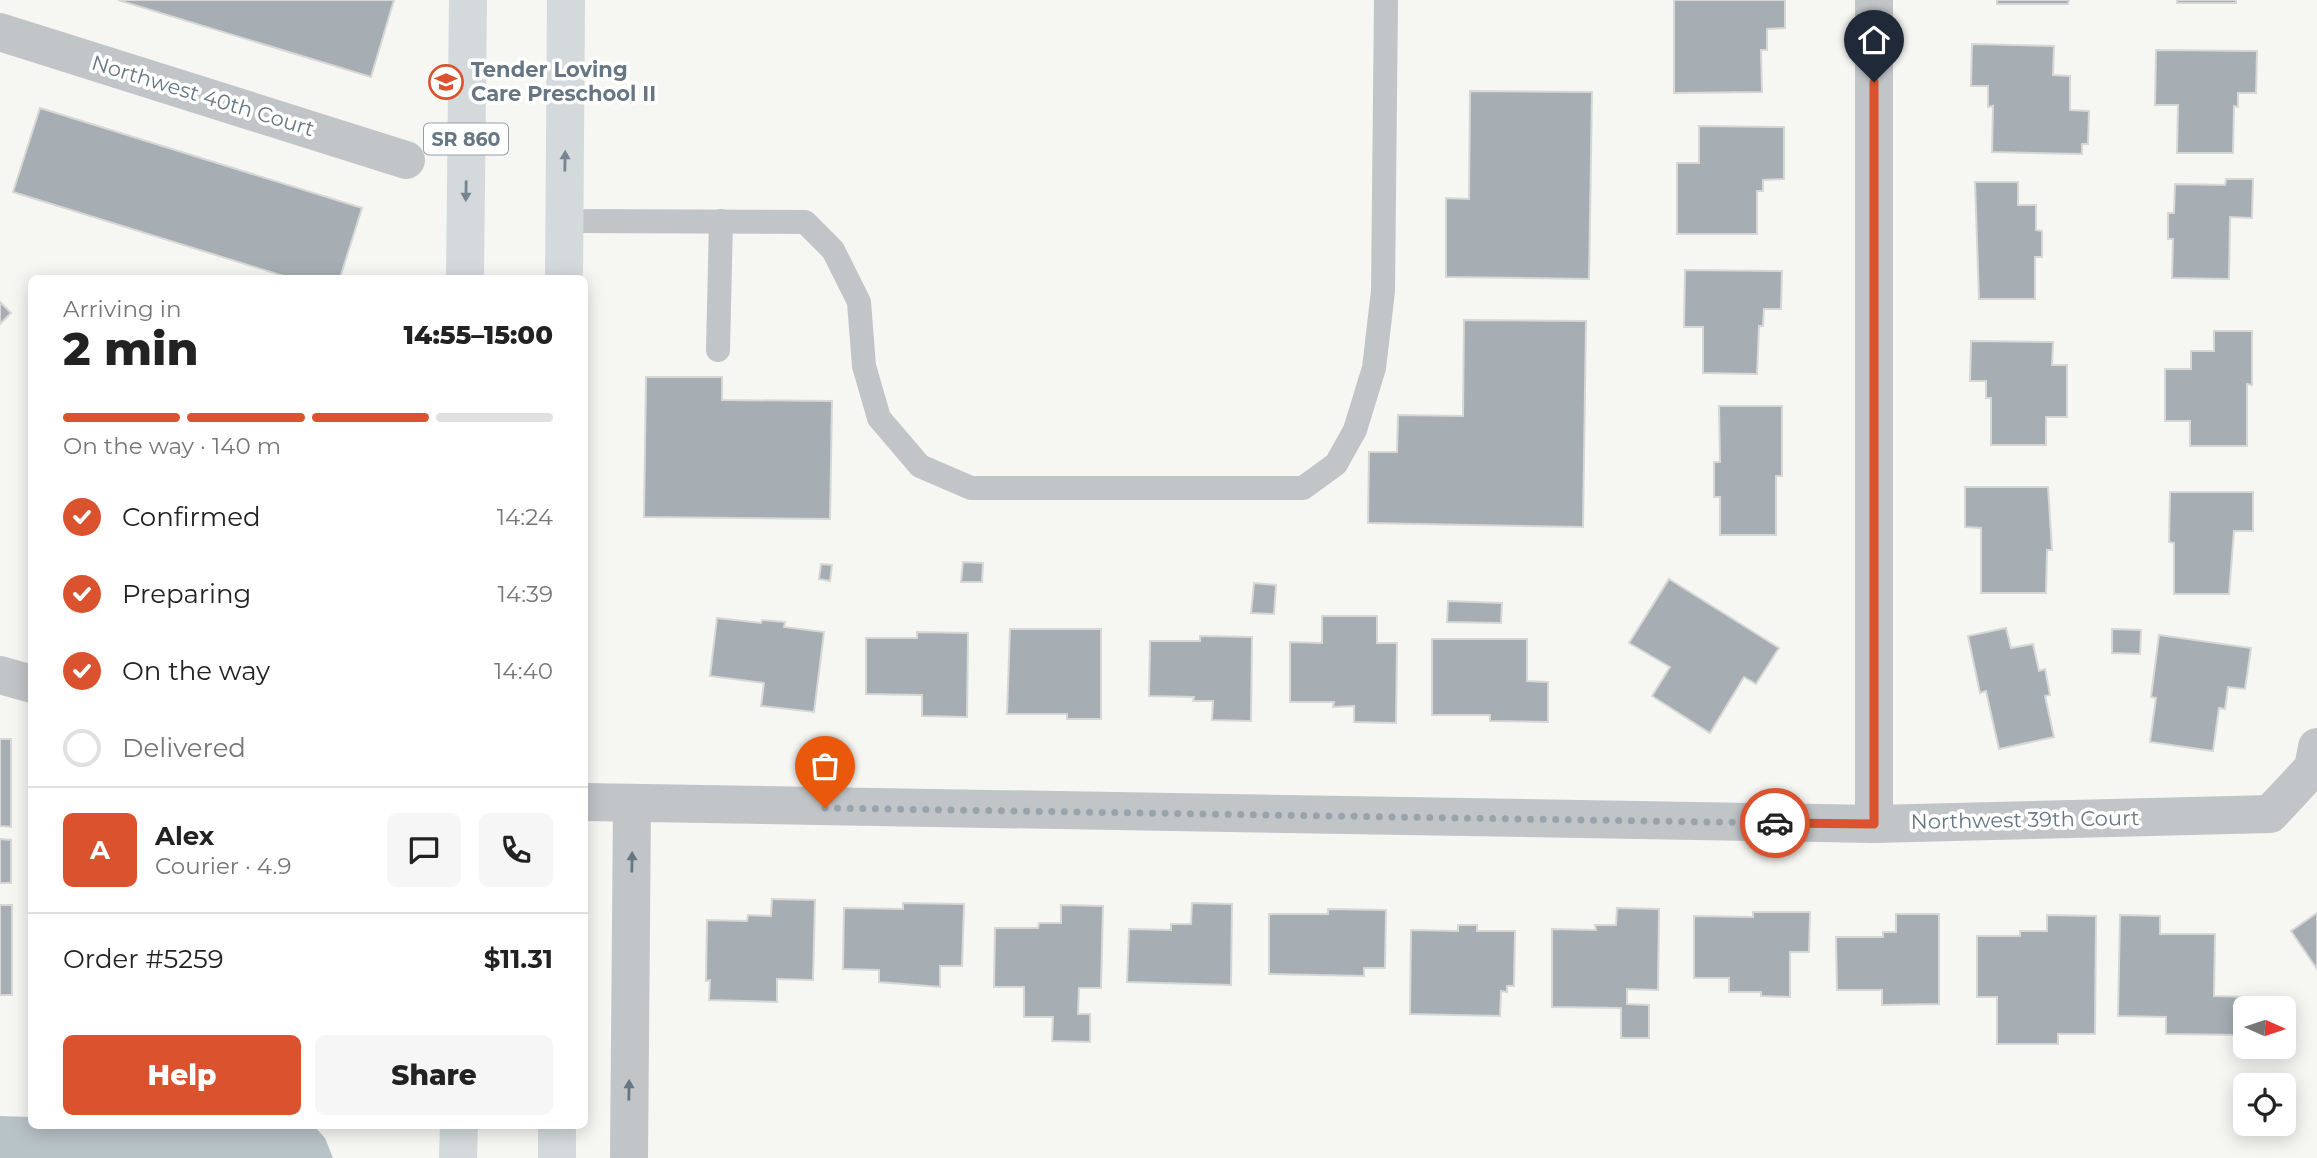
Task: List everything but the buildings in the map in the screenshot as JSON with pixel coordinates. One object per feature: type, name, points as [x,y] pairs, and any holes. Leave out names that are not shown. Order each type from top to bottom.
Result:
[{"type":"main road","name":"SR 860","points":[[465,275],[468,0]]},
{"type":"main road","points":[[564,275],[566,0]]},
{"type":"main road","points":[[458,1129],[458,1158]]},
{"type":"main road","points":[[557,1129],[557,1158]]},
{"type":"street","points":[[1874,0],[1874,824]]},
{"type":"street","name":"Northwest 40th Court","points":[[0,32],[406,160]]},
{"type":"street","points":[[0,675],[28,683]]},
{"type":"street","name":"Northwest 39th Court","points":[[588,803],[1874,824],[2270,814],[2315,758]]},
{"type":"street","points":[[629,1158],[632,805]]},
{"type":"lane","points":[[564,221],[805,222],[833,250],[859,302],[864,366],[879,418],[920,466],[971,488],[1303,488],[1336,464],[1356,430],[1374,368],[1382,291],[1386,0]]},
{"type":"lane","points":[[718,350],[721,222]]},
{"type":"shaded area","points":[[0,1116],[28,1117],[28,1129],[317,1129],[325,1138],[333,1158],[0,1158]]},
{"type":"way so far","points":[[825,808],[1775,823]]},
{"type":"place","name":"Tender Loving Care Preschool II","points":[[446,82]]},
{"type":"route","points":[[1775,823],[1874,824],[1874,82]]}]
